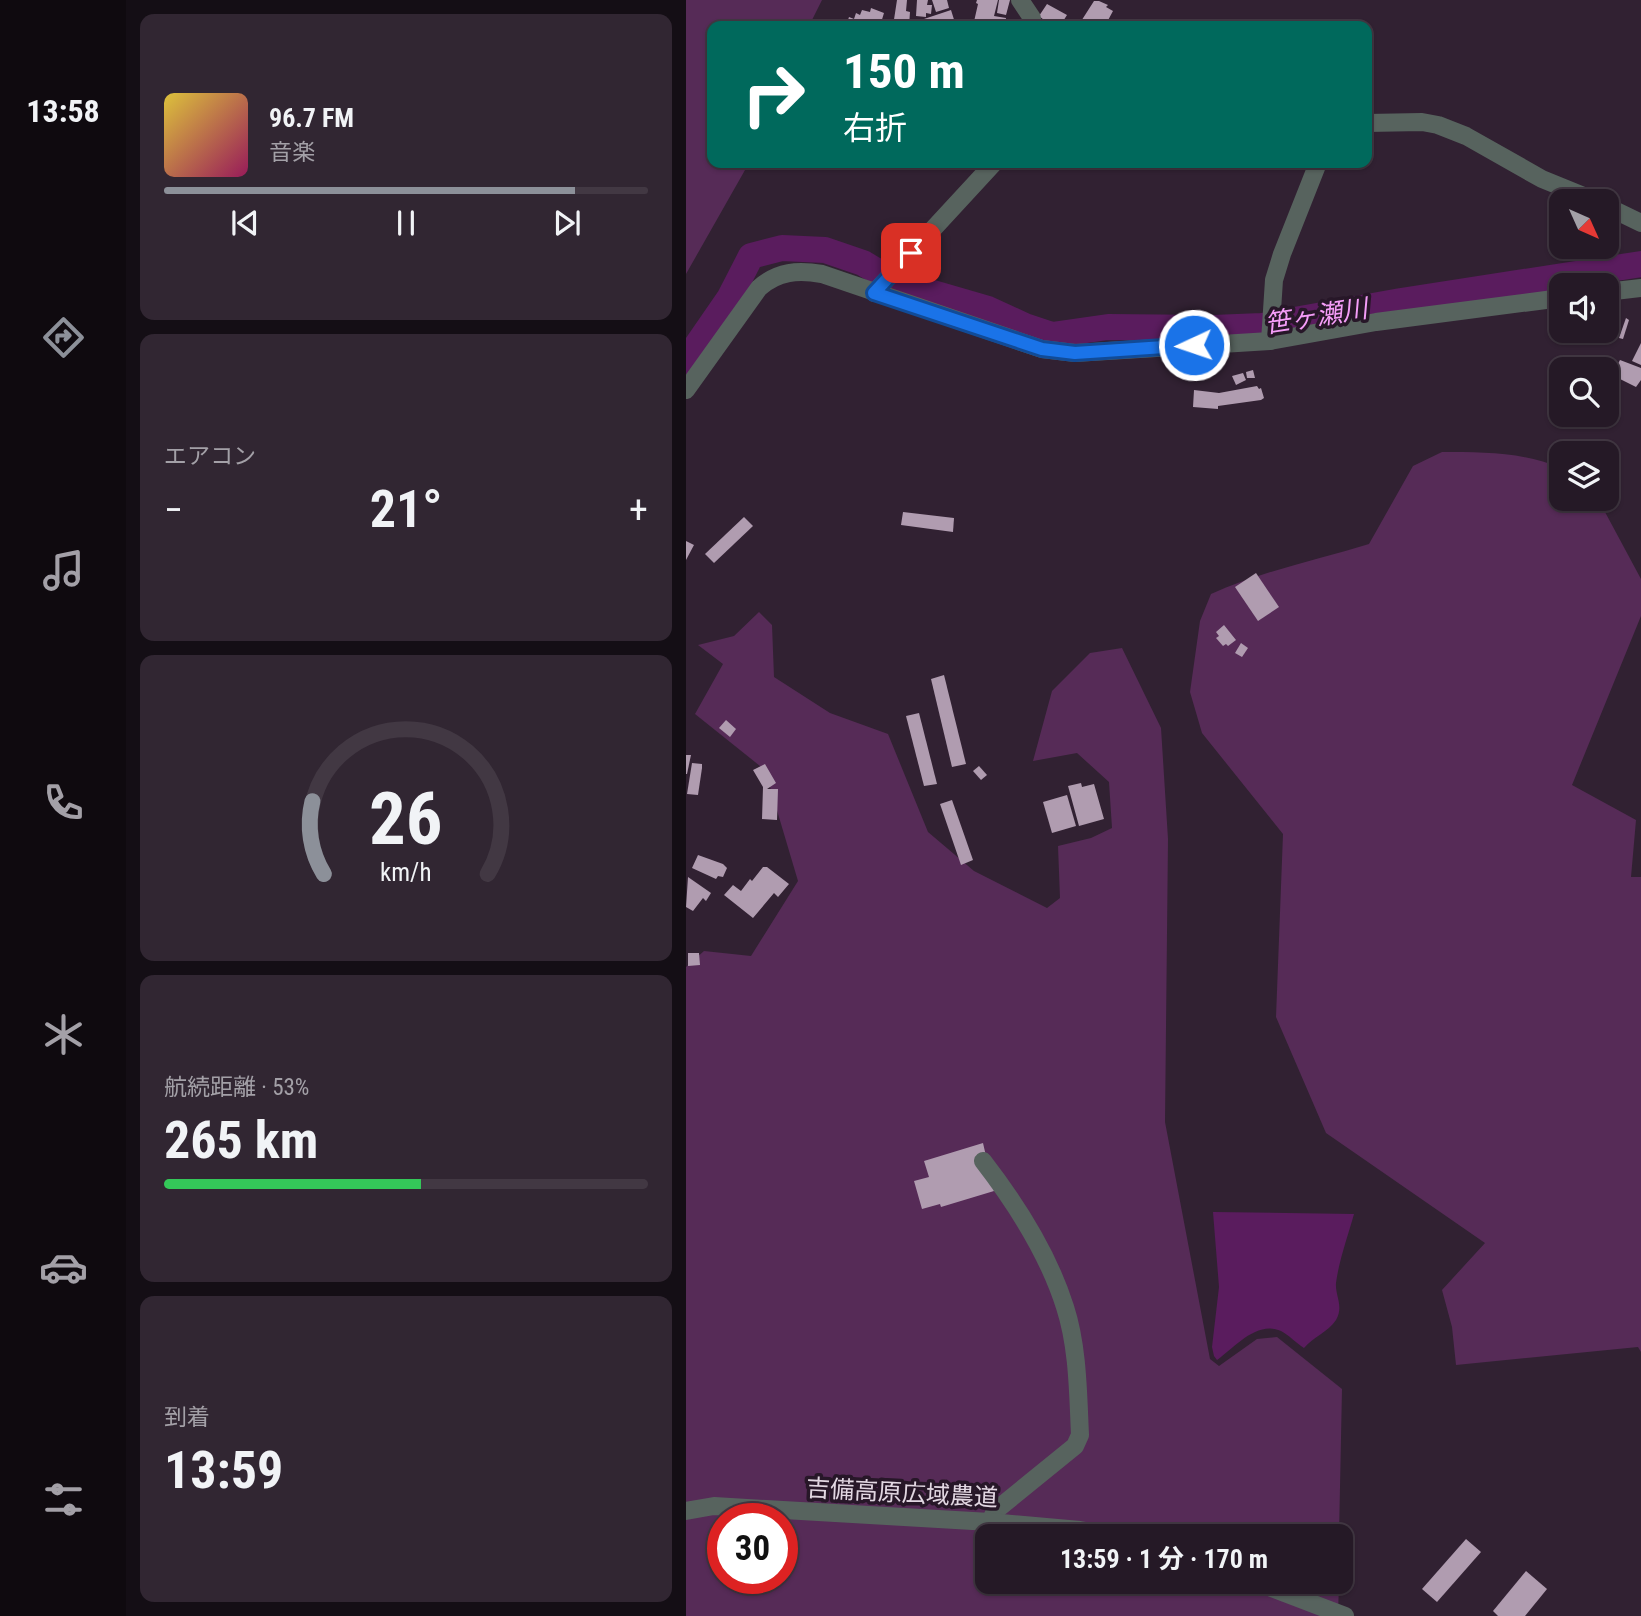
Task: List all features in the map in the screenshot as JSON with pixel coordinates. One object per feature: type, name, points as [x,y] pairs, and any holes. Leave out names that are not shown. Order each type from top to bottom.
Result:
[{"type":"street","points":[[1020,0],[1032,21]]},
{"type":"street","points":[[1372,123],[1422,122],[1438,125],[1466,136],[1567,189]]},
{"type":"street","points":[[883,283],[989,168]]},
{"type":"street","points":[[1270,330],[1274,281],[1316,168]]},
{"type":"street","points":[[1619,212],[1641,223]]},
{"type":"street","points":[[686,390],[759,288],[768,280],[794,271],[883,283],[1042,349],[1075,353],[1270,330],[1376,322],[1549,300]]},
{"type":"street","points":[[1619,291],[1641,288]]},
{"type":"street","points":[[983,1161],[1018,1207],[1066,1308],[1074,1355],[1080,1435],[1075,1446],[995,1511],[990,1522]]},
{"type":"street","name":"吉備高原広域農道","points":[[686,1511],[714,1506],[1012,1524]]},
{"type":"street","points":[[1287,1594],[1345,1616]]},
{"type":"shaded area","points":[[686,0],[822,0],[812,21],[707,21],[707,168],[746,168],[686,274]]},
{"type":"shaded area","points":[[1442,452],[1518,456],[1549,464],[1549,511],[1604,511],[1641,579],[1641,616],[1572,785],[1636,820],[1631,877],[1641,877],[1641,1352],[1638,1347],[1456,1365],[1452,1327],[1442,1290],[1485,1243],[1326,1133],[1276,1017],[1283,834],[1202,733],[1190,692],[1200,621],[1211,594],[1270,572],[1369,544],[1413,466]]},
{"type":"shaded area","points":[[759,612],[772,625],[774,677],[830,713],[888,734],[928,832],[974,871],[1047,908],[1060,898],[1058,846],[1091,838],[1112,828],[1109,782],[1077,753],[1033,761],[1052,691],[1090,653],[1122,648],[1161,728],[1168,839],[1165,1122],[1210,1359],[1219,1366],[1257,1339],[1277,1337],[1342,1389],[1339,1524],[975,1524],[975,1594],[1339,1594],[1338,1616],[686,1616],[686,967],[704,951],[751,956],[798,881],[765,770],[695,714],[723,664],[698,645],[734,636]]},
{"type":"shaded area","points":[[1213,1212],[1354,1214],[1337,1274],[1339,1310],[1333,1324],[1304,1348],[1281,1331],[1263,1329],[1247,1336],[1217,1360],[1212,1347],[1219,1287]]},
{"type":"building","points":[[897,0],[907,0],[906,11],[910,12],[909,21],[894,21]]},
{"type":"building","points":[[917,0],[928,0],[927,5],[932,5],[931,14],[926,13],[926,17],[916,16]]},
{"type":"building","points":[[932,0],[947,0],[949,8],[936,12]]},
{"type":"building","points":[[977,0],[998,0],[994,16],[1006,18],[1006,21],[974,21]]},
{"type":"building","points":[[999,0],[1010,0],[1006,15],[997,13]]},
{"type":"building","points":[[1094,1],[1108,5],[1106,7],[1113,11],[1108,21],[1081,21]]},
{"type":"building","points":[[1047,4],[1067,15],[1063,21],[1043,21],[1039,16]]},
{"type":"building","points":[[871,8],[884,13],[882,21],[848,21],[849,17],[854,19],[856,13],[860,15],[862,10],[870,12]]},
{"type":"building","points":[[951,10],[954,21],[925,21],[924,19]]},
{"type":"building","points":[[1626,318],[1629,320],[1623,339],[1619,338]]},
{"type":"building","points":[[1641,343],[1641,365],[1632,361]]},
{"type":"building","points":[[1619,362],[1641,368],[1641,380],[1636,387],[1619,378]]},
{"type":"building","points":[[1253,370],[1255,378],[1247,378],[1246,372]]},
{"type":"building","points":[[1243,373],[1246,380],[1236,385],[1232,376]]},
{"type":"building","points":[[1257,386],[1261,388],[1264,398],[1261,400],[1218,406],[1218,409],[1193,407],[1194,390],[1219,393]]},
{"type":"building","points":[[903,512],[954,518],[953,532],[901,525]]},
{"type":"building","points":[[744,517],[753,526],[714,563],[705,554]]},
{"type":"building","points":[[686,541],[694,545],[686,560]]},
{"type":"building","points":[[1256,573],[1279,607],[1258,621],[1235,587]]},
{"type":"building","points":[[1224,625],[1236,640],[1228,646],[1223,646],[1216,638],[1219,636],[1216,632]]},
{"type":"building","points":[[1241,643],[1248,648],[1242,657],[1235,653]]},
{"type":"building","points":[[944,675],[966,764],[952,767],[931,679]]},
{"type":"building","points":[[919,713],[937,784],[924,786],[906,716]]},
{"type":"building","points":[[726,720],[736,729],[730,737],[719,728]]},
{"type":"building","points":[[686,755],[691,755],[687,774],[686,774]]},
{"type":"building","points":[[692,763],[702,764],[698,795],[687,794]]},
{"type":"building","points":[[765,764],[776,783],[767,789],[778,789],[777,820],[762,819],[763,787],[753,770]]},
{"type":"building","points":[[979,766],[987,775],[981,780],[973,771]]},
{"type":"building","points":[[1081,783],[1082,787],[1094,784],[1104,819],[1079,826],[1068,786]]},
{"type":"building","points":[[1067,795],[1076,826],[1052,833],[1043,802]]},
{"type":"building","points":[[952,800],[973,860],[961,865],[940,804]]},
{"type":"building","points":[[698,855],[723,864],[727,868],[723,877],[718,876],[716,879],[692,868]]},
{"type":"building","points":[[763,867],[767,867],[789,884],[778,897],[774,893],[753,918],[724,895],[733,885],[741,891]]},
{"type":"building","points":[[688,877],[711,893],[706,901],[703,898],[693,911],[686,907]]},
{"type":"building","points":[[688,953],[699,953],[700,965],[688,966]]},
{"type":"building","points":[[983,1143],[994,1191],[941,1207],[940,1204],[922,1209],[914,1181],[929,1177],[924,1161]]},
{"type":"building","points":[[1466,1539],[1481,1552],[1437,1602],[1422,1589]]},
{"type":"building","points":[[1526,1571],[1547,1589],[1525,1616],[1498,1616],[1493,1611]]},
{"type":"waterway","name":"笹ヶ瀬川","points":[[686,361],[730,297],[751,256],[782,248],[825,250],[863,263],[895,282],[988,309],[1052,335],[1108,327],[1262,326],[1401,301],[1641,264]]},
{"type":"route","points":[[911,253],[874,293],[1042,349],[1075,353],[1194,345]]}]
